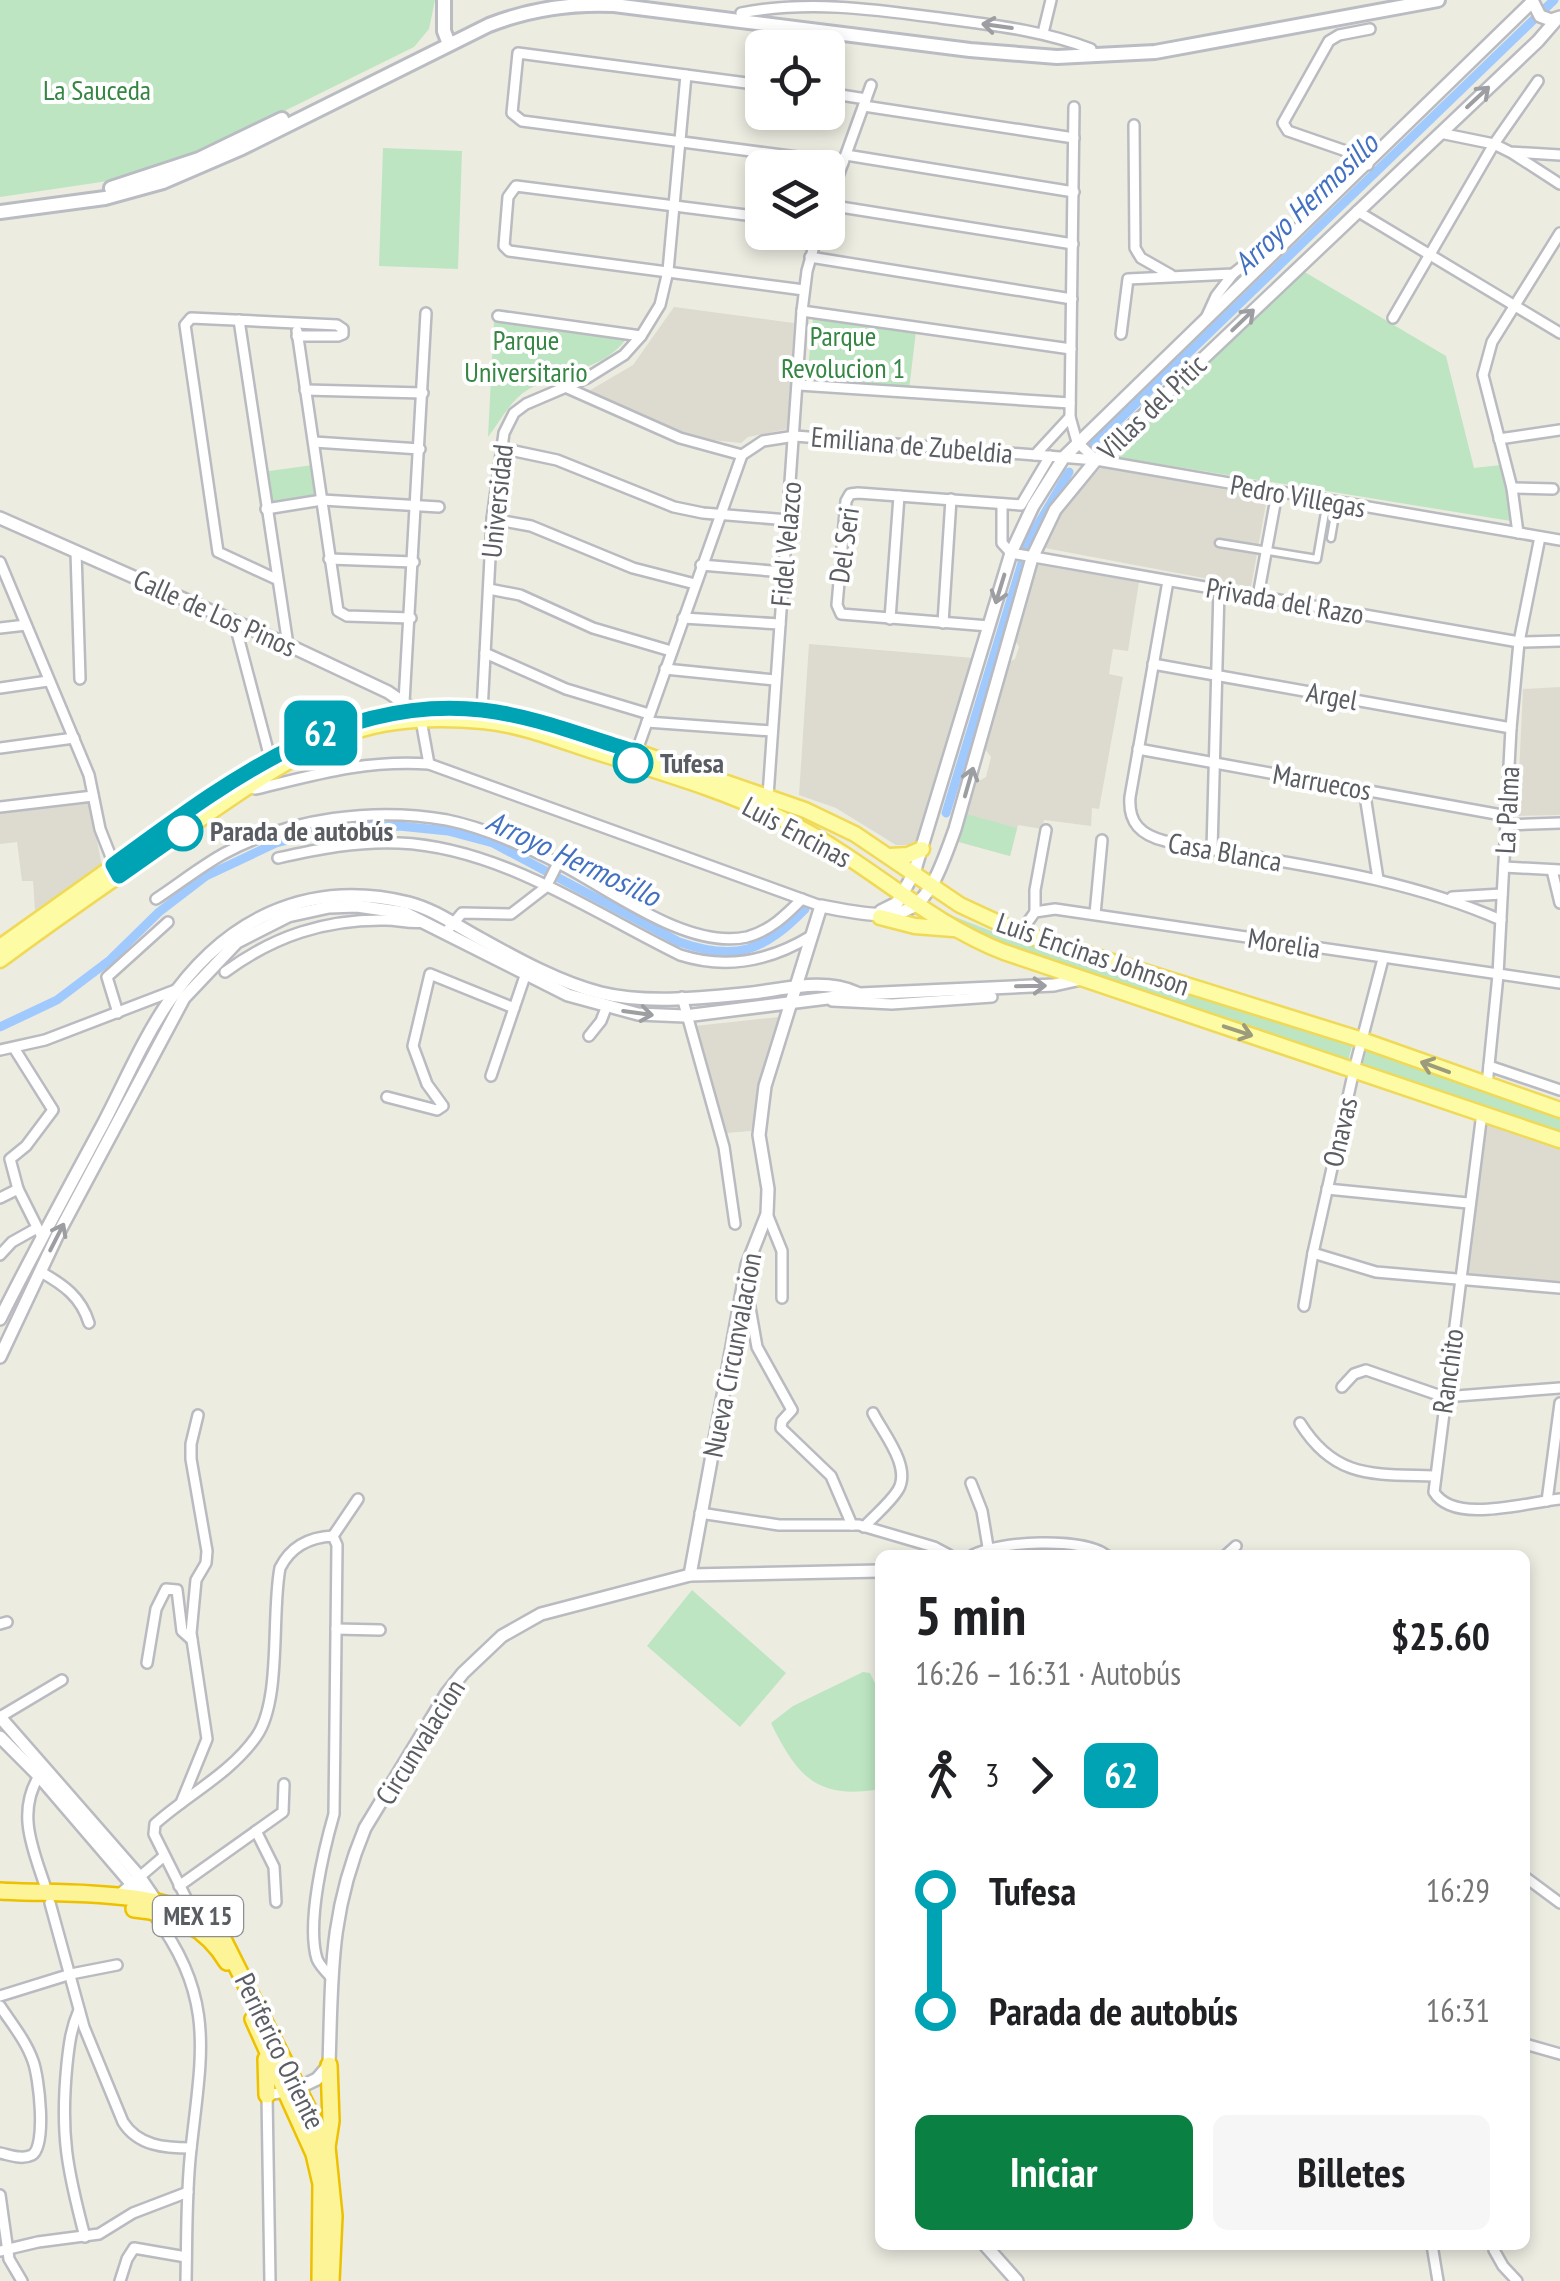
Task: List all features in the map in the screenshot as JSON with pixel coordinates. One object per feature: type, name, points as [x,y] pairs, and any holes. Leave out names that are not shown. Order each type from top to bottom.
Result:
[{"type":"highway","name":"Periferico Oriente","points":[[0,1891],[192,1912],[212,1925],[231,1950],[314,2154],[321,2184],[320,2281]]},
{"type":"highway","name":"Periferico Oriente","points":[[0,1900],[116,1898],[186,1921],[220,1950],[266,2050],[327,2147],[334,2216],[332,2281]]},
{"type":"highway","points":[[266,2050],[267,2095]]},
{"type":"highway","points":[[327,2147],[331,2121],[330,2065]]},
{"type":"main road","points":[[444,0],[447,41]]},
{"type":"main road","points":[[0,204],[102,190],[161,174],[515,8],[553,0]]},
{"type":"main road","points":[[626,0],[1007,46],[1091,49],[1179,40],[1394,0]]},
{"type":"main road","points":[[0,212],[105,198],[172,179],[258,140],[447,41],[530,10],[598,4],[1004,54],[1118,56],[1438,0]]},
{"type":"main road","points":[[0,960],[116,870],[246,787],[310,749],[413,711]]},
{"type":"main road","name":"Luis Encinas Johnson","points":[[0,947],[116,870],[270,758],[346,723],[413,711],[526,719],[635,758],[768,796],[849,831],[960,904],[1020,933],[1362,1040],[1560,1110]]},
{"type":"main road","name":"Luis Encinas","points":[[635,758],[764,810],[839,851],[955,929],[1004,952],[1560,1140]]},
{"type":"main road","points":[[839,851],[852,849],[849,831]]},
{"type":"main road","points":[[890,856],[922,848]]},
{"type":"main road","points":[[873,915],[915,926],[955,929]]},
{"type":"street","points":[[1043,33],[1051,0]]},
{"type":"street","points":[[740,12],[793,4],[881,5],[1043,33],[1091,49]]},
{"type":"street","points":[[1535,8],[1558,18]]},
{"type":"street","name":"Villas del Pitic","points":[[904,894],[932,822],[1012,553],[1033,506],[1064,457],[1535,8]]},
{"type":"street","name":"Villas del Pitic","points":[[920,904],[933,886],[955,829],[1032,558],[1055,510],[1096,460],[1558,18]]},
{"type":"street","points":[[1368,165],[1343,150],[1288,131],[1282,122],[1325,45],[1340,35],[1370,29]]},
{"type":"street","points":[[745,83],[518,52],[511,109],[513,117],[522,121],[766,150]]},
{"type":"street","name":"Universidad","points":[[482,716],[492,519],[500,448],[508,421],[542,395],[609,367],[641,336],[660,305],[668,272],[686,75]]},
{"type":"street","points":[[1393,318],[1494,144],[1538,81]]},
{"type":"street","points":[[845,156],[871,85]]},
{"type":"street","points":[[845,98],[1074,138]]},
{"type":"street","points":[[1074,107],[1070,417],[1077,442],[1096,460]]},
{"type":"street","points":[[1134,125],[1134,248],[1141,258],[1174,276]]},
{"type":"street","points":[[1440,133],[1494,144],[1560,184]]},
{"type":"street","points":[[1510,152],[1560,155]]},
{"type":"street","points":[[845,159],[1074,192]]},
{"type":"street","points":[[745,215],[516,186],[508,196],[504,246],[508,251],[804,290]]},
{"type":"street","points":[[845,208],[1073,244]]},
{"type":"street","points":[[1358,211],[1560,333]]},
{"type":"street","points":[[1206,318],[1233,274],[1269,244],[1298,230]]},
{"type":"street","points":[[1518,533],[1512,488],[1483,376],[1492,342],[1560,233]]},
{"type":"street","name":"Fidel Velazco","points":[[768,796],[802,311],[812,250]]},
{"type":"street","points":[[810,257],[1072,298]]},
{"type":"street","points":[[1121,334],[1127,280],[1233,274]]},
{"type":"street","points":[[802,311],[1070,349]]},
{"type":"street","points":[[426,313],[411,618],[413,711],[429,764]]},
{"type":"street","points":[[498,316],[641,336]]},
{"type":"street","points":[[239,320],[288,645]]},
{"type":"street","points":[[276,578],[218,552],[186,321],[337,325],[343,332],[338,336],[297,336]]},
{"type":"street","points":[[295,324],[340,614],[411,618]]},
{"type":"street","points":[[799,385],[1070,403]]},
{"type":"street","points":[[565,386],[680,438],[742,454],[635,758]]},
{"type":"street","points":[[305,390],[423,393]]},
{"type":"street","name":"Emiliana de Zubeldia","points":[[742,454],[763,441],[795,436],[1035,455],[1070,417]]},
{"type":"street","points":[[1500,440],[1560,430]]},
{"type":"street","points":[[314,442],[420,450]]},
{"type":"street","points":[[500,448],[557,460],[674,507],[788,520]]},
{"type":"street","name":"Pedro Villegas","points":[[1035,455],[1096,460],[1560,540]]},
{"type":"street","points":[[1012,553],[1002,544],[1002,504],[1024,503],[1050,456]]},
{"type":"street","points":[[1512,488],[1552,489]]},
{"type":"street","name":"Del Seri","points":[[989,626],[844,615],[838,609],[844,506],[854,493],[1002,504]]},
{"type":"street","points":[[1258,596],[1277,493]]},
{"type":"street","points":[[890,619],[899,496]]},
{"type":"street","points":[[266,509],[322,500],[439,507]]},
{"type":"street","points":[[942,623],[950,500]]},
{"type":"street","points":[[1332,502],[1332,538]]},
{"type":"street","points":[[1218,543],[1317,559],[1332,502]]},
{"type":"street","name":"Calle de Los Pinos","points":[[0,518],[288,645],[413,711]]},
{"type":"street","points":[[492,519],[531,526],[634,568],[695,584]]},
{"type":"street","name":"La Palma","points":[[1487,1086],[1519,642],[1540,537]]},
{"type":"street","points":[[76,552],[80,680]]},
{"type":"street","name":"Privada del Razo","points":[[1012,553],[1519,642],[1560,642]]},
{"type":"street","points":[[329,559],[414,562]]},
{"type":"street","points":[[701,565],[784,572]]},
{"type":"street","points":[[1,567],[74,738],[116,870]]},
{"type":"street","name":"Casa Blanca","points":[[1168,580],[1129,807],[1138,828],[1153,838],[1378,878],[1450,897],[1501,920]]},
{"type":"street","points":[[488,588],[520,595],[593,628],[672,651]]},
{"type":"street","points":[[1212,850],[1219,590]]},
{"type":"street","points":[[683,618],[780,624]]},
{"type":"street","points":[[234,621],[270,758]]},
{"type":"street","points":[[0,628],[26,625]]},
{"type":"street","points":[[485,652],[566,689],[648,718],[772,731]]},
{"type":"street","name":"Argel","points":[[1153,664],[1511,728]]},
{"type":"street","points":[[665,669],[775,680]]},
{"type":"street","points":[[0,688],[48,682]]},
{"type":"street","points":[[0,748],[74,738]]},
{"type":"street","name":"Marruecos","points":[[1138,749],[1364,789],[1506,820],[1560,823]]},
{"type":"street","points":[[246,787],[256,789],[322,770],[368,763],[429,764],[821,906],[873,915],[898,914],[920,904]]},
{"type":"street","points":[[1364,789],[1378,878]]},
{"type":"street","points":[[0,808],[93,796]]},
{"type":"street","points":[[156,900],[225,853],[314,822],[352,816],[418,816],[505,838],[680,928],[707,936],[734,938],[762,932],[802,899]]},
{"type":"street","points":[[932,822],[943,832],[955,829]]},
{"type":"street","points":[[1020,933],[1036,912],[1035,890],[1046,830]]},
{"type":"street","points":[[1095,914],[1102,840]]},
{"type":"street","points":[[278,858],[366,844],[426,846],[471,855],[694,960],[722,964],[760,959],[812,936]]},
{"type":"street","points":[[450,926],[468,912],[511,914],[546,887],[558,863]]},
{"type":"street","points":[[1504,867],[1556,870],[1560,903]]},
{"type":"street","points":[[873,915],[894,906],[904,894]]},
{"type":"street","points":[[1450,897],[1502,894]]},
{"type":"street","points":[[0,1319],[39,1231],[178,989],[211,950],[233,933],[292,904],[338,896],[420,906],[525,976],[606,1008],[638,1014],[685,1016],[860,994],[1054,985],[1082,979]]},
{"type":"street","name":"Nueva Circunvalacion","points":[[690,1575],[750,1253],[767,1214],[768,1189],[759,1135],[764,1086],[821,906]]},
{"type":"street","points":[[0,1357],[57,1236],[184,998],[237,942],[270,922],[329,908],[390,910],[450,926],[596,992],[630,997],[838,986],[860,994]]},
{"type":"street","name":"Morelia","points":[[1036,912],[1054,909],[1095,914],[1560,983]]},
{"type":"street","points":[[225,972],[260,947],[316,926],[386,920],[427,922]]},
{"type":"street","points":[[118,1013],[108,977],[168,922]]},
{"type":"street","name":"Onavas","points":[[1304,1306],[1354,1070],[1383,959]]},
{"type":"street","points":[[387,1097],[437,1110],[444,1106],[427,1084],[413,1046],[430,974],[514,1008]]},
{"type":"street","points":[[491,1076],[525,976]]},
{"type":"street","points":[[0,1050],[118,1013],[178,989]]},
{"type":"street","points":[[682,997],[724,1148],[736,1224]]},
{"type":"street","points":[[824,998],[868,1004],[992,997]]},
{"type":"street","points":[[589,1036],[602,1021],[606,1008]]},
{"type":"street","points":[[14,1048],[53,1110],[26,1146],[10,1159],[18,1190],[39,1231]]},
{"type":"street","points":[[1489,1066],[1560,1090]]},
{"type":"street","name":"Ranchito","points":[[1433,1476],[1482,1113]]},
{"type":"street","points":[[100,1128],[113,1135]]},
{"type":"street","points":[[1328,1189],[1468,1203]]},
{"type":"street","points":[[2,1194],[18,1190]]},
{"type":"street","points":[[767,1214],[782,1251],[782,1298]]},
{"type":"street","points":[[0,1255],[12,1242],[39,1231]]},
{"type":"street","points":[[1313,1253],[1376,1272],[1560,1288]]},
{"type":"street","points":[[41,1272],[74,1296],[89,1324]]},
{"type":"street","points":[[745,1280],[757,1347],[792,1410],[782,1420],[781,1428],[831,1476],[852,1525]]},
{"type":"street","points":[[1342,1387],[1354,1374],[1366,1370],[1444,1397],[1560,1388]]},
{"type":"street","points":[[1546,1500],[1557,1447],[1560,1403]]},
{"type":"street","points":[[864,1527],[898,1490],[902,1476],[899,1462],[873,1414]]},
{"type":"street","points":[[182,1803],[185,1787],[207,1739],[192,1640],[196,1580],[206,1563],[207,1551],[191,1460],[198,1416]]},
{"type":"street","points":[[1300,1423],[1320,1452],[1354,1471],[1433,1476],[1436,1498],[1462,1509],[1482,1510],[1560,1499]]},
{"type":"street","points":[[972,1483],[988,1546]]},
{"type":"street","points":[[192,1912],[163,1857],[154,1824],[237,1758],[260,1730],[270,1700],[282,1563],[308,1541],[334,1536],[358,1499]]},
{"type":"street","points":[[700,1513],[779,1525],[852,1525],[940,1550]]},
{"type":"street","points":[[332,1978],[320,1964],[315,1941],[318,1874],[334,1814],[334,1536]]},
{"type":"street","points":[[981,1550],[988,1546],[1085,1546],[1094,1550]]},
{"type":"street","points":[[1232,1550],[1236,1546]]},
{"type":"street","name":"Circunvalacion","points":[[330,2065],[338,1910],[355,1852],[398,1772],[463,1672],[502,1636],[541,1614],[690,1575],[875,1571]]},
{"type":"street","points":[[148,1664],[156,1609],[166,1589],[177,1590],[180,1626],[192,1640]]},
{"type":"street","points":[[336,1630],[380,1630]]},
{"type":"street","points":[[62,1680],[0,1717],[136,1879],[190,1978],[199,2011],[202,2059],[191,2148],[186,2281]]},
{"type":"street","points":[[0,1738],[136,1879]]},
{"type":"street","points":[[39,1776],[28,1797],[26,1820],[79,2010],[128,2129],[142,2141],[191,2148]]},
{"type":"street","points":[[178,1886],[282,1812],[284,1784]]},
{"type":"street","points":[[256,1831],[274,1868],[276,1902]]},
{"type":"street","points":[[116,1898],[163,1857]]},
{"type":"street","points":[[1530,1881],[1560,1904]]},
{"type":"street","points":[[0,1996],[71,1974],[117,1965]]},
{"type":"street","points":[[0,2006],[26,2044],[36,2070],[40,2138],[36,2151],[28,2156],[0,2153]]},
{"type":"street","points":[[79,2010],[70,2038],[62,2129],[85,2237]]},
{"type":"street","points":[[1530,2045],[1560,2054]]},
{"type":"street","points":[[270,2281],[267,2095],[317,2079],[330,2065]]},
{"type":"street","points":[[4,2249],[107,2232],[132,2213],[188,2192]]},
{"type":"street","points":[[0,2195],[4,2249],[22,2281]]},
{"type":"street","points":[[120,2281],[134,2248],[186,2256]]},
{"type":"street","points":[[989,2250],[1016,2281]]},
{"type":"street","points":[[1433,2250],[1438,2281]]},
{"type":"street","points":[[1494,2250],[1518,2281]]},
{"type":"shaded area","points":[[674,307],[794,323],[788,429],[748,437],[741,443],[711,440],[663,427],[587,392],[633,365]]},
{"type":"shaded area","points":[[1102,466],[1267,498],[1251,587],[1045,548],[1052,526]]},
{"type":"shaded area","points":[[1038,565],[1139,582],[1128,651],[1113,649],[1109,674],[1123,677],[1099,809],[1092,808],[1091,826],[1044,820],[1042,829],[1018,825],[1010,856],[959,842],[975,783],[986,777],[991,757],[984,748],[1009,662],[1015,659],[1019,647],[1015,640]]},
{"type":"shaded area","points":[[809,644],[974,658],[919,840],[912,845],[896,845],[836,808],[799,795]]},
{"type":"shaded area","points":[[1560,687],[1560,815],[1517,816],[1523,689]]},
{"type":"shaded area","points":[[89,801],[102,866],[35,910],[33,881],[22,881],[17,842],[0,844],[0,813]]},
{"type":"shaded area","points":[[779,1017],[751,1131],[726,1133],[695,1026]]},
{"type":"shaded area","points":[[1484,1123],[1560,1147],[1560,1283],[1466,1273]]},
{"type":"green space","name":"La Sauceda","points":[[0,0],[435,0],[429,29],[414,47],[236,135],[173,162],[108,181],[0,197]]},
{"type":"green space","points":[[383,148],[462,151],[458,269],[379,266]]},
{"type":"green space","points":[[1303,271],[1446,356],[1474,468],[1501,465],[1511,521],[1111,456]]},
{"type":"green space","name":"Parque Revolucion 1","points":[[813,318],[916,331],[909,390],[807,380]]},
{"type":"green space","name":"Parque Universitario","points":[[494,320],[626,339],[606,358],[522,394],[488,437]]},
{"type":"green space","points":[[313,465],[318,498],[267,505],[262,472]]},
{"type":"green space","points":[[966,814],[1017,828],[1010,856],[959,842]]},
{"type":"green space","points":[[945,913],[1352,1046],[1348,1061],[986,939]]},
{"type":"green space","points":[[1367,1049],[1560,1114],[1560,1133],[1362,1066]]},
{"type":"green space","points":[[692,1590],[786,1673],[740,1727],[647,1646]]},
{"type":"green space","points":[[863,1672],[870,1673],[875,1684],[875,1790],[840,1791],[825,1787],[801,1771],[771,1723],[793,1706]]},
{"type":"waterway","name":"Arroyo Hermosillo","points":[[1093,445],[1554,0]]},
{"type":"waterway","name":"Arroyo Hermosillo","points":[[946,813],[1029,540],[1069,472]]},
{"type":"waterway","name":"Arroyo Hermosillo","points":[[0,1027],[57,1000],[110,960],[159,912],[206,876],[276,843],[340,827],[399,826],[448,831],[493,843],[679,942],[699,948],[748,949],[776,935],[805,909]]},
{"type":"bus line","name":"62","points":[[183,831],[119,876],[113,865],[270,758],[330,729],[396,712],[460,708],[512,715],[636,752],[633,763]]},
{"type":"place","name":"Tufesa","points":[[633,763]]},
{"type":"place","name":"Parada de autobús","points":[[183,831]]}]
